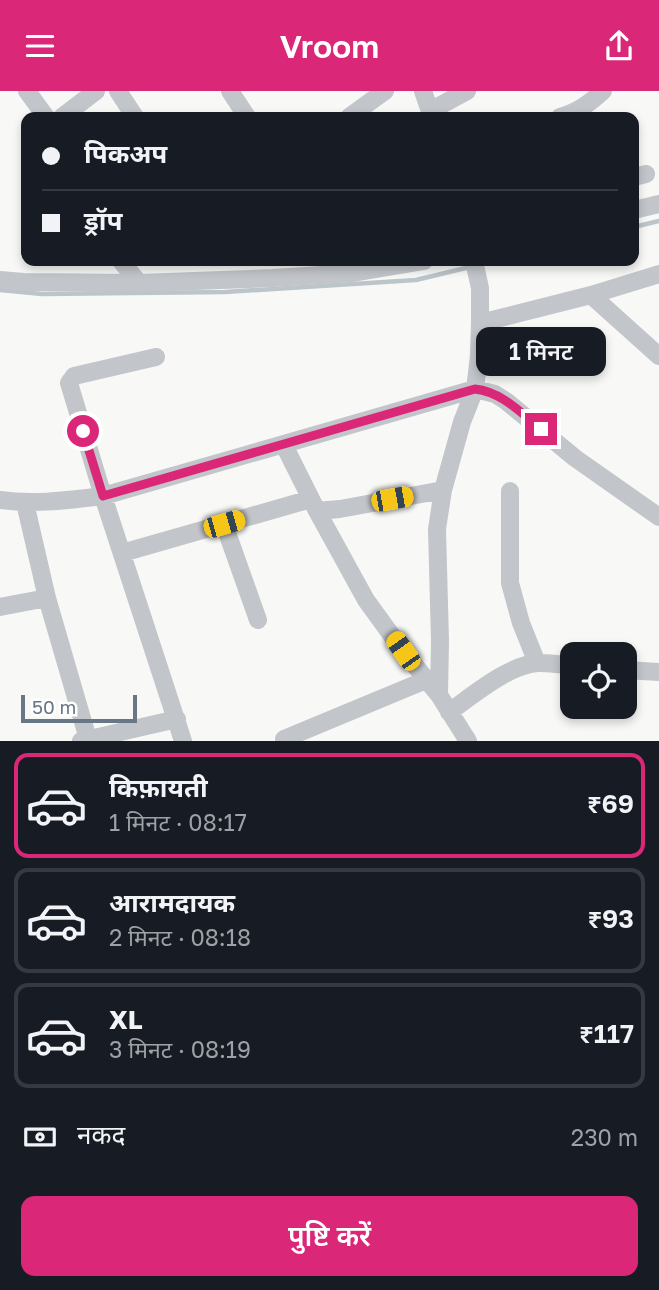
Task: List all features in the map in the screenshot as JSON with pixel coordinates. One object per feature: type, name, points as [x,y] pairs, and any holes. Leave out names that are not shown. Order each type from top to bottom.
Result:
[{"type":"street","points":[[27,91],[42,112]]},
{"type":"street","points":[[69,112],[96,91]]},
{"type":"street","points":[[118,91],[132,112]]},
{"type":"street","points":[[230,91],[244,112]]},
{"type":"street","points":[[356,112],[385,91]]},
{"type":"street","points":[[423,91],[430,112]]},
{"type":"street","points":[[434,112],[467,91]]},
{"type":"street","points":[[575,112],[603,91]]},
{"type":"street","points":[[639,209],[659,204]]},
{"type":"street","points":[[125,266],[139,283]]},
{"type":"street","points":[[439,695],[436,540],[443,490],[462,422],[475,389],[480,323],[480,288],[475,266]]},
{"type":"street","points":[[0,280],[139,283],[273,278],[349,267]]},
{"type":"street","points":[[480,323],[591,295],[659,274]]},
{"type":"street","points":[[591,295],[659,356]]},
{"type":"street","points":[[156,357],[74,376],[69,381],[103,496],[183,740]]},
{"type":"street","points":[[0,500],[25,503],[103,496],[475,389],[495,394],[506,401],[575,458],[656,509]]},
{"type":"street","points":[[284,445],[366,600],[439,695],[468,740]]},
{"type":"street","points":[[122,553],[224,524],[314,505],[340,509],[443,490]]},
{"type":"street","points":[[510,491],[510,583],[521,623],[537,663]]},
{"type":"street","points":[[25,503],[84,739],[177,719]]},
{"type":"street","points":[[224,524],[258,619]]},
{"type":"street","points":[[0,607],[47,598]]},
{"type":"street","points":[[449,712],[512,670],[537,663],[560,665]]},
{"type":"street","points":[[637,671],[659,672]]},
{"type":"street","points":[[284,739],[426,680]]},
{"type":"waterway","points":[[639,226],[659,221]]},
{"type":"waterway","points":[[0,290],[42,294],[225,292],[416,280],[470,267]]},
{"type":"route","points":[[83,431],[103,496],[475,389],[495,394],[541,429]]}]
